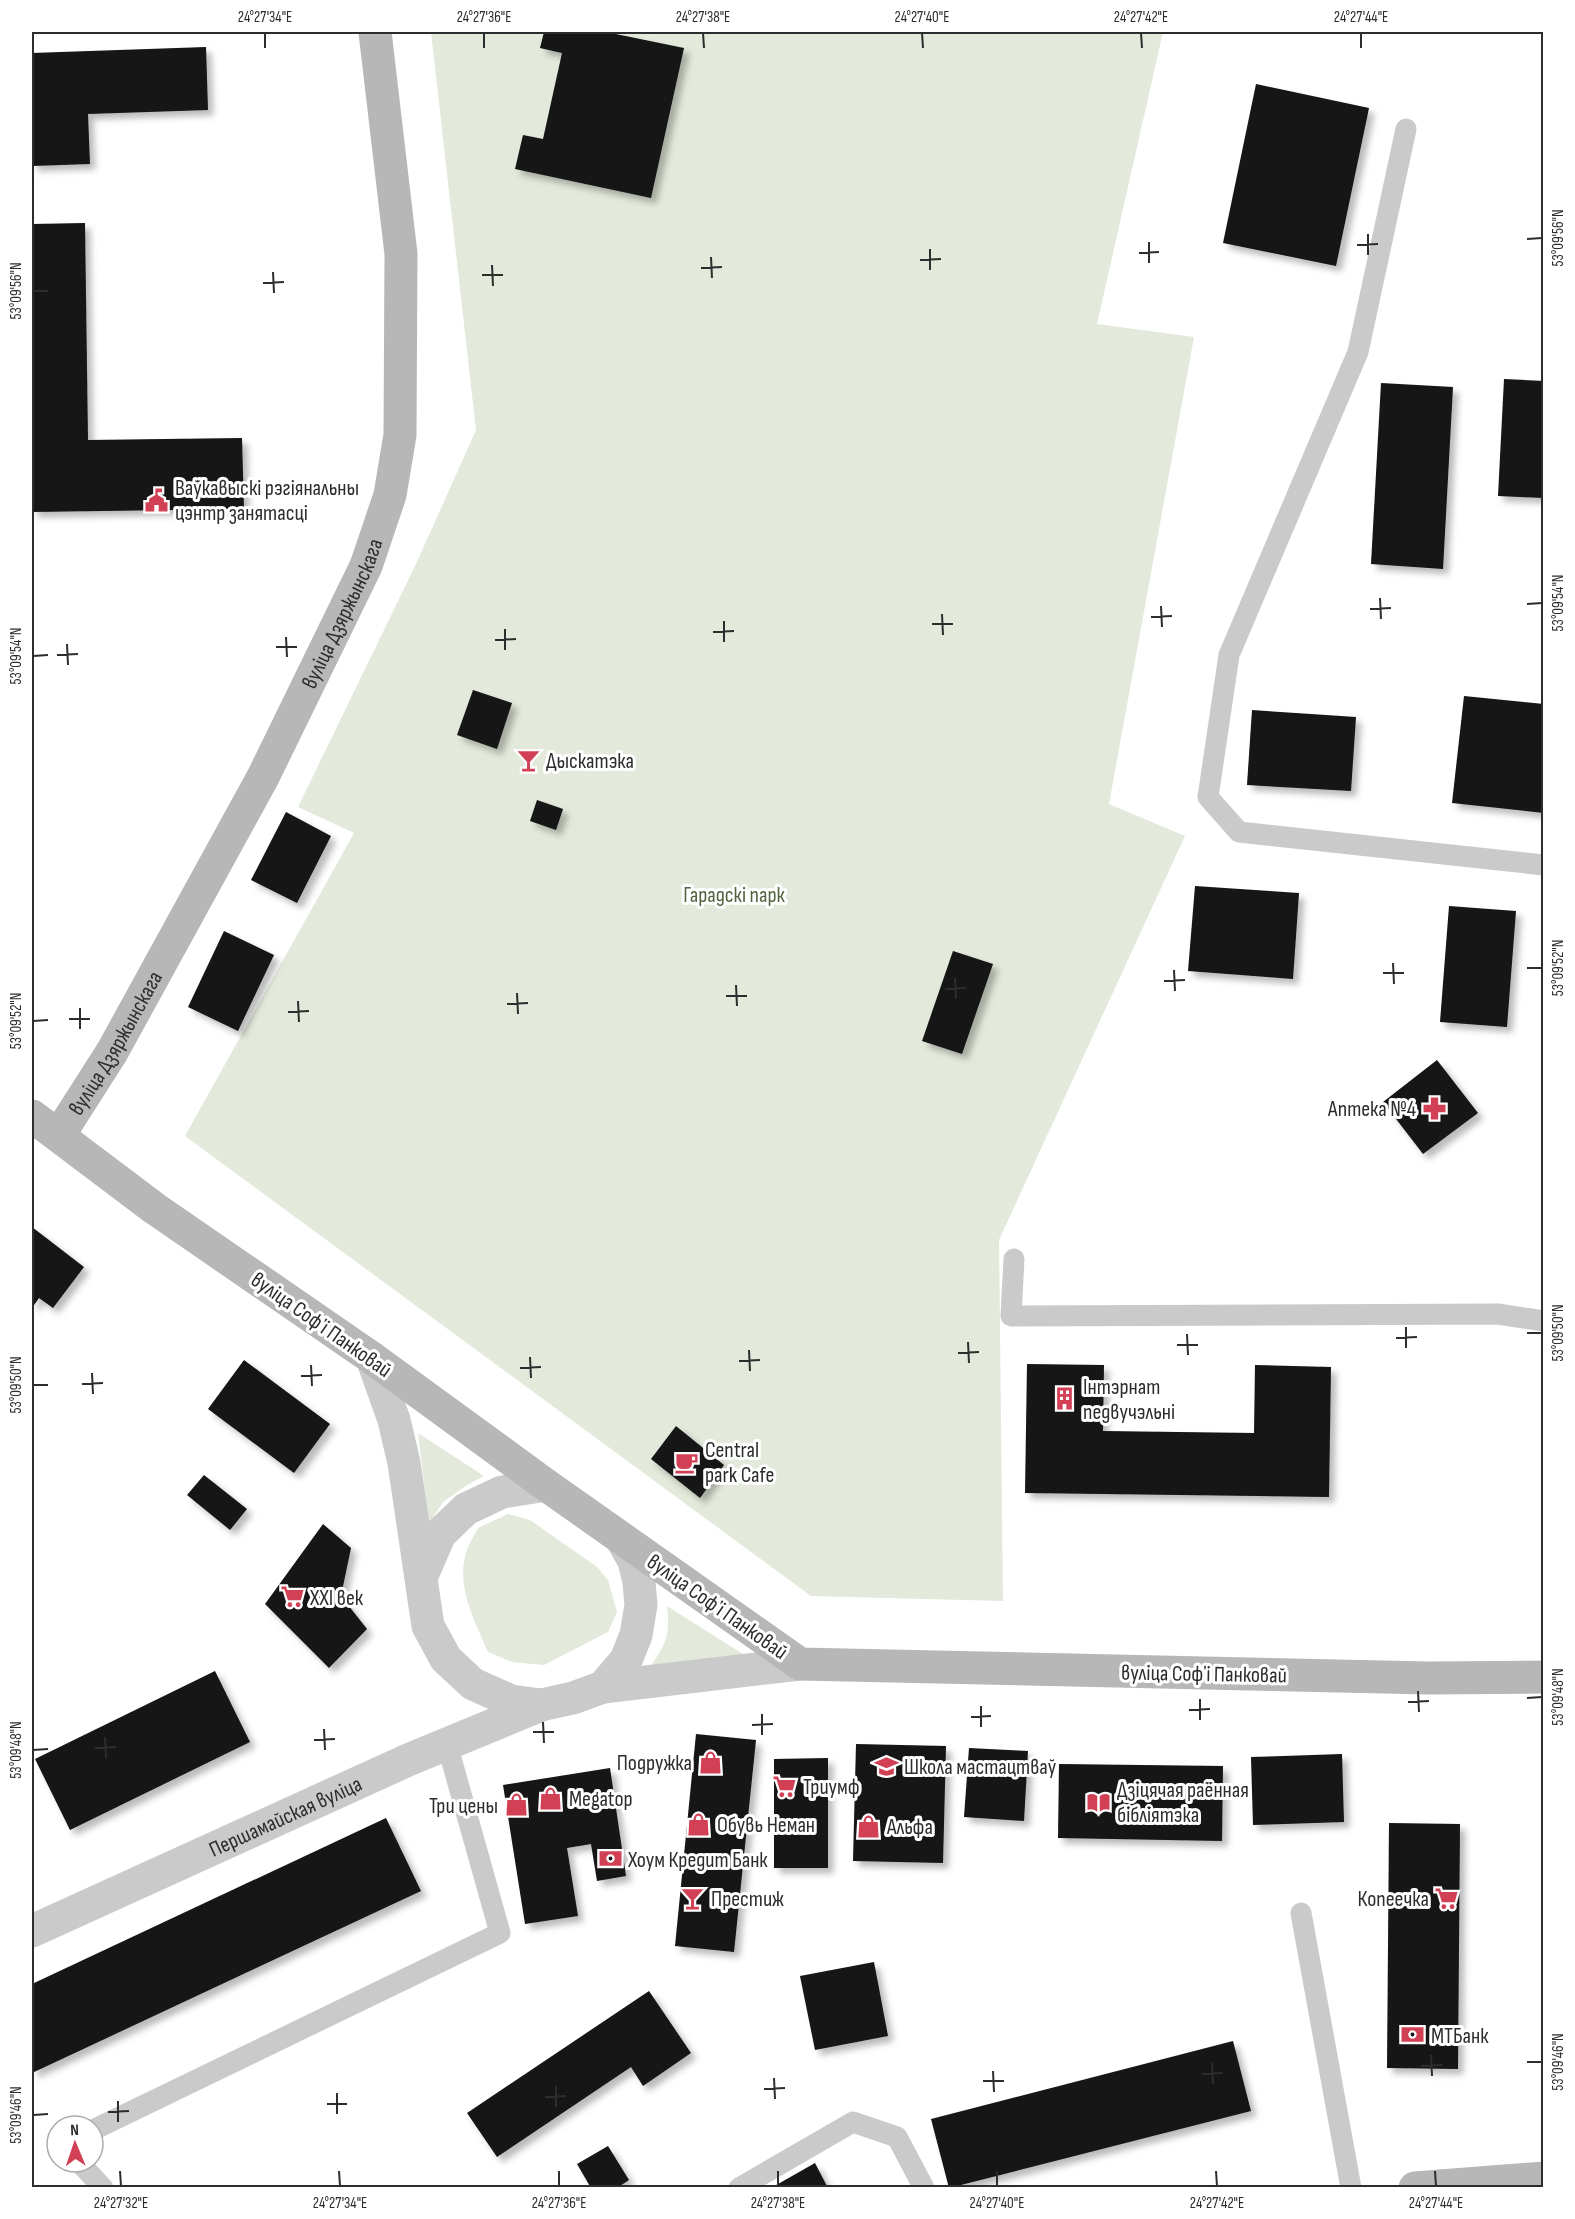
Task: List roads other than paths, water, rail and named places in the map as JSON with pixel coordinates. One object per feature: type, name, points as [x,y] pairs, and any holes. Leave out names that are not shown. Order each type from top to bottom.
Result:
[{"type":"main road","name":"вуліца Дзяржынскага","points":[[59,1135],[112,1052],[263,777],[366,566],[390,495],[400,435],[401,254],[375,32]]},
{"type":"main road","name":"вуліца Софʼі Панковай","points":[[32,1116],[154,1208],[372,1358],[546,1485],[800,1664],[1429,1678],[1544,1677]]},
{"type":"main road","points":[[1415,2187],[1544,2178]]},
{"type":"street","points":[[372,1358],[394,1420],[404,1463],[428,1626],[446,1659],[473,1684],[511,1701],[541,1705],[573,1698],[603,1687],[800,1664]]},
{"type":"street","points":[[422,1578],[440,1534],[466,1509],[502,1492],[546,1485]]},
{"type":"street","points":[[603,1687],[626,1660],[636,1635],[641,1605],[634,1561],[621,1538]]},
{"type":"street","name":"Першамайская вуліца","points":[[32,1931],[408,1760],[541,1705]]},
{"type":"lane","points":[[1406,129],[1358,352],[1229,655],[1208,797],[1239,832],[1544,865]]},
{"type":"lane","points":[[1014,1259],[1011,1316],[1498,1314],[1544,1321]]},
{"type":"lane","points":[[105,2124],[500,1933],[447,1744]]},
{"type":"lane","points":[[1301,1913],[1351,2187]]},
{"type":"lane","points":[[739,2187],[853,2122],[897,2137],[924,2187]]},
{"type":"lane","points":[[91,2174],[103,2187]]},
{"type":"place","name":"Ваўкавыскі рэгіянальны цэнтр занятасці","points":[[157,500]]},
{"type":"place","name":"Дыскатэка","points":[[528,760]]},
{"type":"place","name":"Аптека №4","points":[[1434,1108]]},
{"type":"place","name":"Інтэрнат педвучэльні","points":[[1065,1399]]},
{"type":"place","name":"Central park Cafe","points":[[687,1462]]},
{"type":"place","name":"XXI век","points":[[292,1597]]},
{"type":"place","name":"Подружка","points":[[710,1762]]},
{"type":"place","name":"Школа мастацтваў","points":[[886,1766]]},
{"type":"place","name":"Триумф","points":[[785,1786]]},
{"type":"place","name":"Megatop","points":[[551,1798]]},
{"type":"place","name":"Дзіцячая раённая бібліятэка","points":[[1099,1802]]},
{"type":"place","name":"Три цены","points":[[516,1805]]},
{"type":"place","name":"Обувь Неман","points":[[699,1824]]},
{"type":"place","name":"Альфа","points":[[869,1826]]},
{"type":"place","name":"Хоум Кредит Банк","points":[[610,1859]]},
{"type":"place","name":"Престиж","points":[[693,1898]]},
{"type":"place","name":"Копеечка","points":[[1447,1898]]},
{"type":"place","name":"МТБанк","points":[[1413,2035]]},
{"type":"park label","name":"Гарадскі парк","points":[[734,894]]}]
